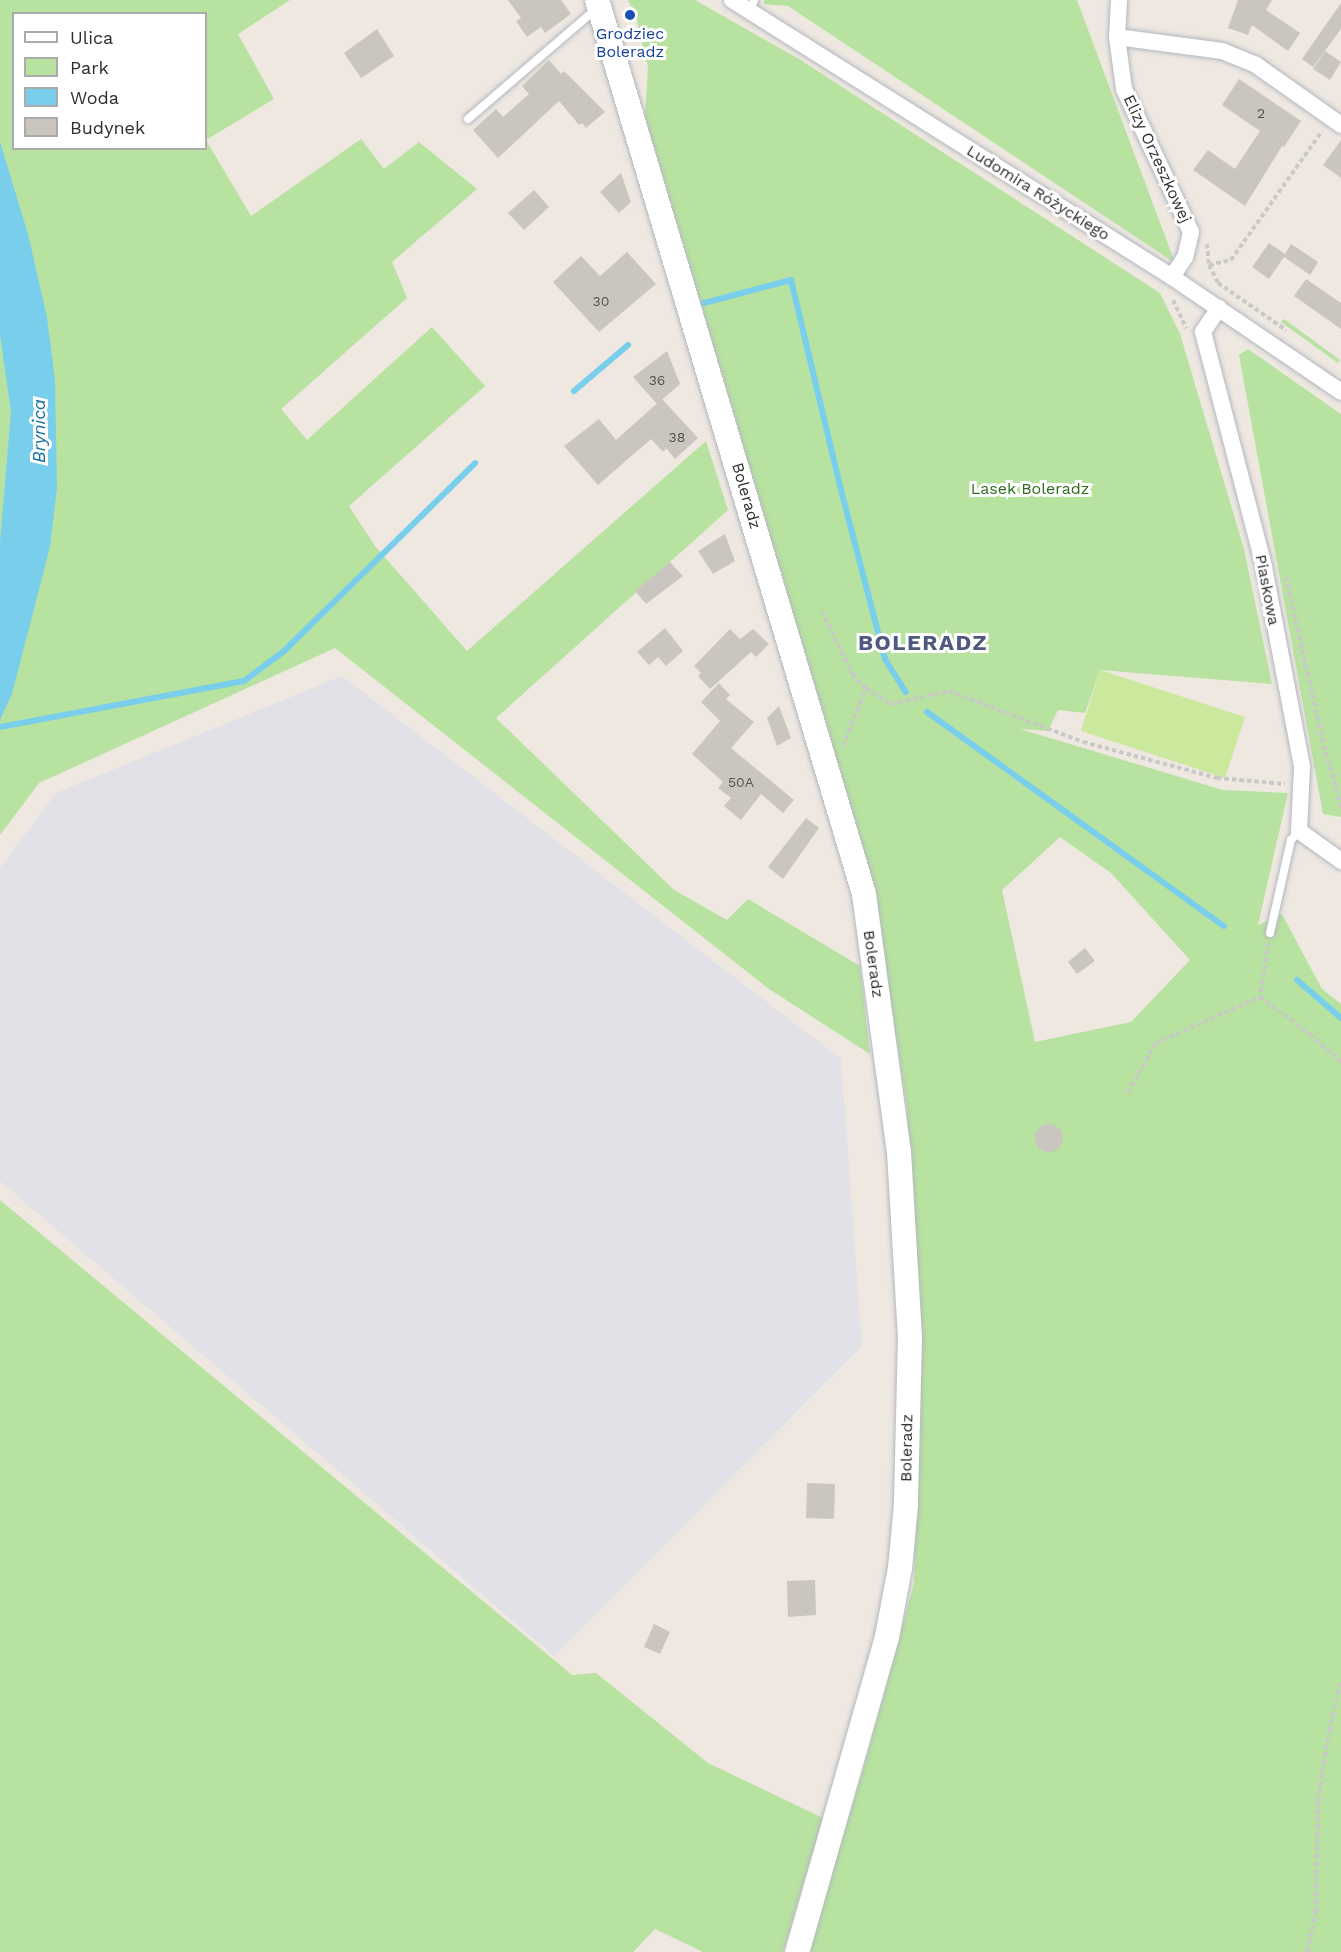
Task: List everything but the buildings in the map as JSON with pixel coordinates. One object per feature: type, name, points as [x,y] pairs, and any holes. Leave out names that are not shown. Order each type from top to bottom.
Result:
[{"type":"street","name":"Ludomira Różyckiego","points":[[732,0],[752,6],[1171,284],[1219,308],[1341,392]]},
{"type":"street","name":"Elizy Orzeszkowej","points":[[1115,2],[1124,89],[1191,232],[1185,257],[1171,284]]},
{"type":"street","name":"Boleradz","points":[[598,3],[864,894],[897,1141],[910,1337],[906,1505],[900,1568],[887,1637],[797,1952]]},
{"type":"street","points":[[1117,37],[1222,51],[1256,65],[1341,125]]},
{"type":"street","name":"Piaskowa","points":[[1219,308],[1203,332],[1264,567],[1302,767],[1299,831]]},
{"type":"street","points":[[1299,831],[1341,861]]},
{"type":"lane","points":[[468,119],[598,3]]},
{"type":"lane","points":[[1269,933],[1291,840],[1299,831]]},
{"type":"path","points":[[1209,265],[1231,260],[1320,134]]},
{"type":"path","points":[[1207,238],[1209,265],[1218,283],[1295,337]]},
{"type":"path","points":[[1171,284],[1189,335]]},
{"type":"path","points":[[822,611],[852,674],[866,688],[891,704],[949,691],[1010,713],[1034,726],[1123,753],[1217,778],[1301,785]]},
{"type":"path","points":[[824,761],[837,757],[866,688]]},
{"type":"path","points":[[1260,997],[1269,933]]},
{"type":"path","points":[[1260,997],[1310,1034],[1341,1062]]},
{"type":"path","points":[[1128,1094],[1156,1044],[1260,997]]},
{"type":"path","points":[[1307,1952],[1316,1911],[1318,1801],[1329,1731],[1341,1681]]},
{"type":"shaded area","points":[[342,676],[841,1059],[862,1346],[554,1656],[0,1181],[0,868],[56,793]]},
{"type":"green space","points":[[0,0],[290,0],[238,34],[274,99],[207,139],[207,12],[12,12],[12,150],[207,150],[207,142],[251,216],[361,139],[384,169],[419,142],[477,189],[392,262],[407,298],[281,409],[307,440],[432,327],[485,386],[349,506],[375,546],[467,651],[706,441],[728,510],[496,718],[674,890],[727,920],[748,899],[860,966],[870,1054],[769,989],[335,648],[39,783],[0,835]]},
{"type":"green space","name":"Lasek Boleradz","points":[[628,0],[695,0],[799,59],[1160,293],[1180,334],[1244,549],[1272,684],[1100,670],[1085,713],[1058,710],[1048,731],[1020,729],[1223,790],[1288,793],[1258,925],[1282,914],[1322,989],[1341,1004],[1341,1952],[807,1952],[864,1767],[914,1583],[921,1352],[907,1107],[870,870],[645,116],[648,67],[636,17]],"holes":[[[1060,837],[1111,873],[1190,960],[1131,1022],[1035,1042],[1002,890]]]},
{"type":"green space","points":[[764,0],[1077,0],[1175,263],[788,6],[764,4]]},
{"type":"green space","points":[[1284,319],[1340,360],[1338,363],[1281,322]]},
{"type":"green space","points":[[1248,349],[1341,414],[1341,817],[1323,814],[1239,355]]},
{"type":"green space","points":[[1100,670],[1245,717],[1225,778],[1081,731]]},
{"type":"green space","points":[[0,1200],[572,1675],[596,1673],[708,1763],[823,1818],[783,1952],[703,1952],[655,1929],[633,1952],[0,1952]]},
{"type":"water","name":"Brynica","points":[[0,142],[28,234],[47,317],[55,380],[57,488],[50,547],[12,694],[0,720],[0,542],[11,412],[0,335]]},
{"type":"waterway","points":[[704,303],[791,280],[841,490],[885,659],[906,692]]},
{"type":"waterway","points":[[574,391],[628,345]]},
{"type":"waterway","points":[[0,727],[244,681],[284,651],[475,463]]},
{"type":"waterway","points":[[927,712],[1224,926]]},
{"type":"waterway","points":[[1297,980],[1341,1018]]},
{"type":"place","name":"Grodziec Boleradz","points":[[630,15]]},
{"type":"district","name":"BOLERADZ","points":[[923,643]]}]
